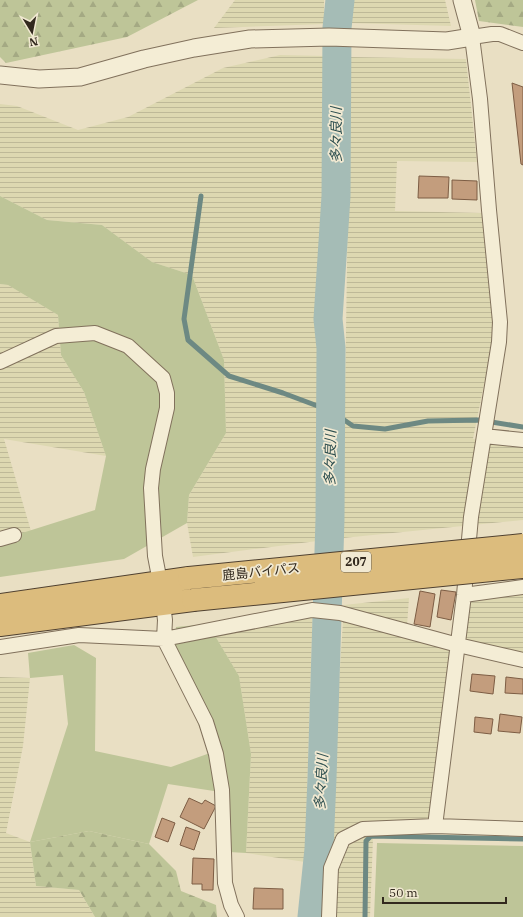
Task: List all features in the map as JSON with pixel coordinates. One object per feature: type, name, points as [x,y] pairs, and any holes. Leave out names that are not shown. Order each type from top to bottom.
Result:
[{"type":"highway","name":"鹿島バイパス","points":[[0,606],[189,578],[523,545]]},
{"type":"highway","name":"鹿島バイパス","points":[[0,625],[193,600],[523,567]]},
{"type":"street","points":[[435,826],[464,596],[471,517],[500,322],[480,100],[472,37],[462,0]]},
{"type":"street","points":[[0,75],[39,79],[80,77],[144,59],[194,48],[250,39],[329,36],[447,40],[500,34],[523,43]]},
{"type":"street","points":[[0,362],[56,336],[95,332],[128,346],[163,378],[167,393],[167,408],[153,469],[151,488],[155,556],[160,582]]},
{"type":"street","points":[[484,436],[523,440]]},
{"type":"street","points":[[0,539],[14,535]]},
{"type":"street","points":[[464,596],[523,588]]},
{"type":"street","points":[[163,604],[165,620],[164,639],[206,722],[216,754],[222,790],[225,883],[231,905],[237,917]]},
{"type":"street","points":[[0,647],[78,635],[164,639],[312,610],[340,613],[458,645],[523,660]]},
{"type":"street","points":[[329,917],[330,868],[343,839],[363,829],[435,826],[523,829]]},
{"type":"shaded area","points":[[235,0],[324,0],[324,24],[214,28]]},
{"type":"shaded area","points":[[350,0],[445,0],[451,26],[349,23]]},
{"type":"shaded area","points":[[280,55],[325,56],[317,541],[193,557],[187,523],[189,495],[226,433],[224,360],[192,275],[152,262],[102,225],[47,220],[0,196],[0,104],[17,106],[78,130],[128,117],[223,68]]},
{"type":"shaded area","points":[[350,57],[466,59],[477,162],[397,161],[395,211],[482,213],[495,330],[473,439],[523,445],[523,520],[343,538]]},
{"type":"shaded area","points":[[0,284],[8,285],[58,315],[61,355],[84,392],[106,456],[4,439],[31,531],[0,540]]},
{"type":"shaded area","points":[[523,593],[523,656],[454,640],[458,599]]},
{"type":"shaded area","points":[[409,598],[407,626],[454,640],[430,839],[373,838],[370,917],[324,917],[344,605]]},
{"type":"shaded area","points":[[313,603],[305,862],[246,853],[251,754],[239,676],[208,624]]},
{"type":"shaded area","points":[[0,677],[30,678],[23,746],[6,833],[30,842],[36,886],[79,890],[95,917],[0,917]]},
{"type":"green space","points":[[0,0],[198,0],[127,37],[6,63],[0,57]]},
{"type":"green space","points":[[475,0],[523,0],[523,27],[479,21]]},
{"type":"green space","points":[[0,196],[47,220],[102,225],[152,262],[192,275],[224,360],[226,433],[189,495],[187,523],[124,559],[0,577],[0,540],[95,510],[106,456],[84,392],[61,355],[58,315],[8,285],[0,284]]},
{"type":"green space","points":[[208,624],[239,676],[251,754],[246,853],[229,852],[227,793],[168,784],[149,844],[89,831],[30,842],[68,724],[63,675],[30,678],[28,653],[74,645],[96,658],[95,751],[171,767],[210,753],[174,665],[176,627]]},
{"type":"green space","points":[[89,831],[149,844],[176,871],[181,891],[216,905],[217,917],[95,917],[79,890],[36,886],[30,842]]},
{"type":"green space","points":[[377,843],[523,846],[523,917],[374,917]]},
{"type":"building","points":[[512,83],[523,87],[523,165],[521,164]]},
{"type":"building","points":[[419,176],[449,177],[448,198],[418,198]]},
{"type":"building","points":[[452,180],[477,181],[477,200],[452,199]]},
{"type":"building","points":[[441,590],[456,592],[451,620],[437,617]]},
{"type":"building","points":[[420,591],[435,594],[430,627],[414,624]]},
{"type":"building","points":[[472,674],[495,676],[493,694],[470,691]]},
{"type":"building","points":[[506,677],[523,679],[523,694],[505,693]]},
{"type":"building","points":[[500,714],[522,717],[520,733],[498,731]]},
{"type":"building","points":[[475,717],[493,719],[491,734],[474,732]]},
{"type":"building","points":[[189,798],[202,804],[205,800],[216,806],[204,829],[180,817]]},
{"type":"building","points":[[162,818],[175,823],[168,842],[155,837]]},
{"type":"building","points":[[186,827],[200,832],[194,850],[180,845]]},
{"type":"building","points":[[193,858],[214,859],[213,890],[202,890],[202,884],[192,884]]},
{"type":"building","points":[[254,888],[283,889],[283,909],[253,909]]},
{"type":"waterway","name":"多々良川","points":[[312,917],[319,849],[330,519],[331,348],[328,319],[336,196],[337,28],[340,0]]},
{"type":"waterway","points":[[201,196],[184,319],[188,340],[229,376],[283,393],[331,411],[353,426],[385,429],[428,421],[479,420],[523,427]]},
{"type":"waterway","points":[[365,917],[366,841],[371,836],[523,839]]}]
